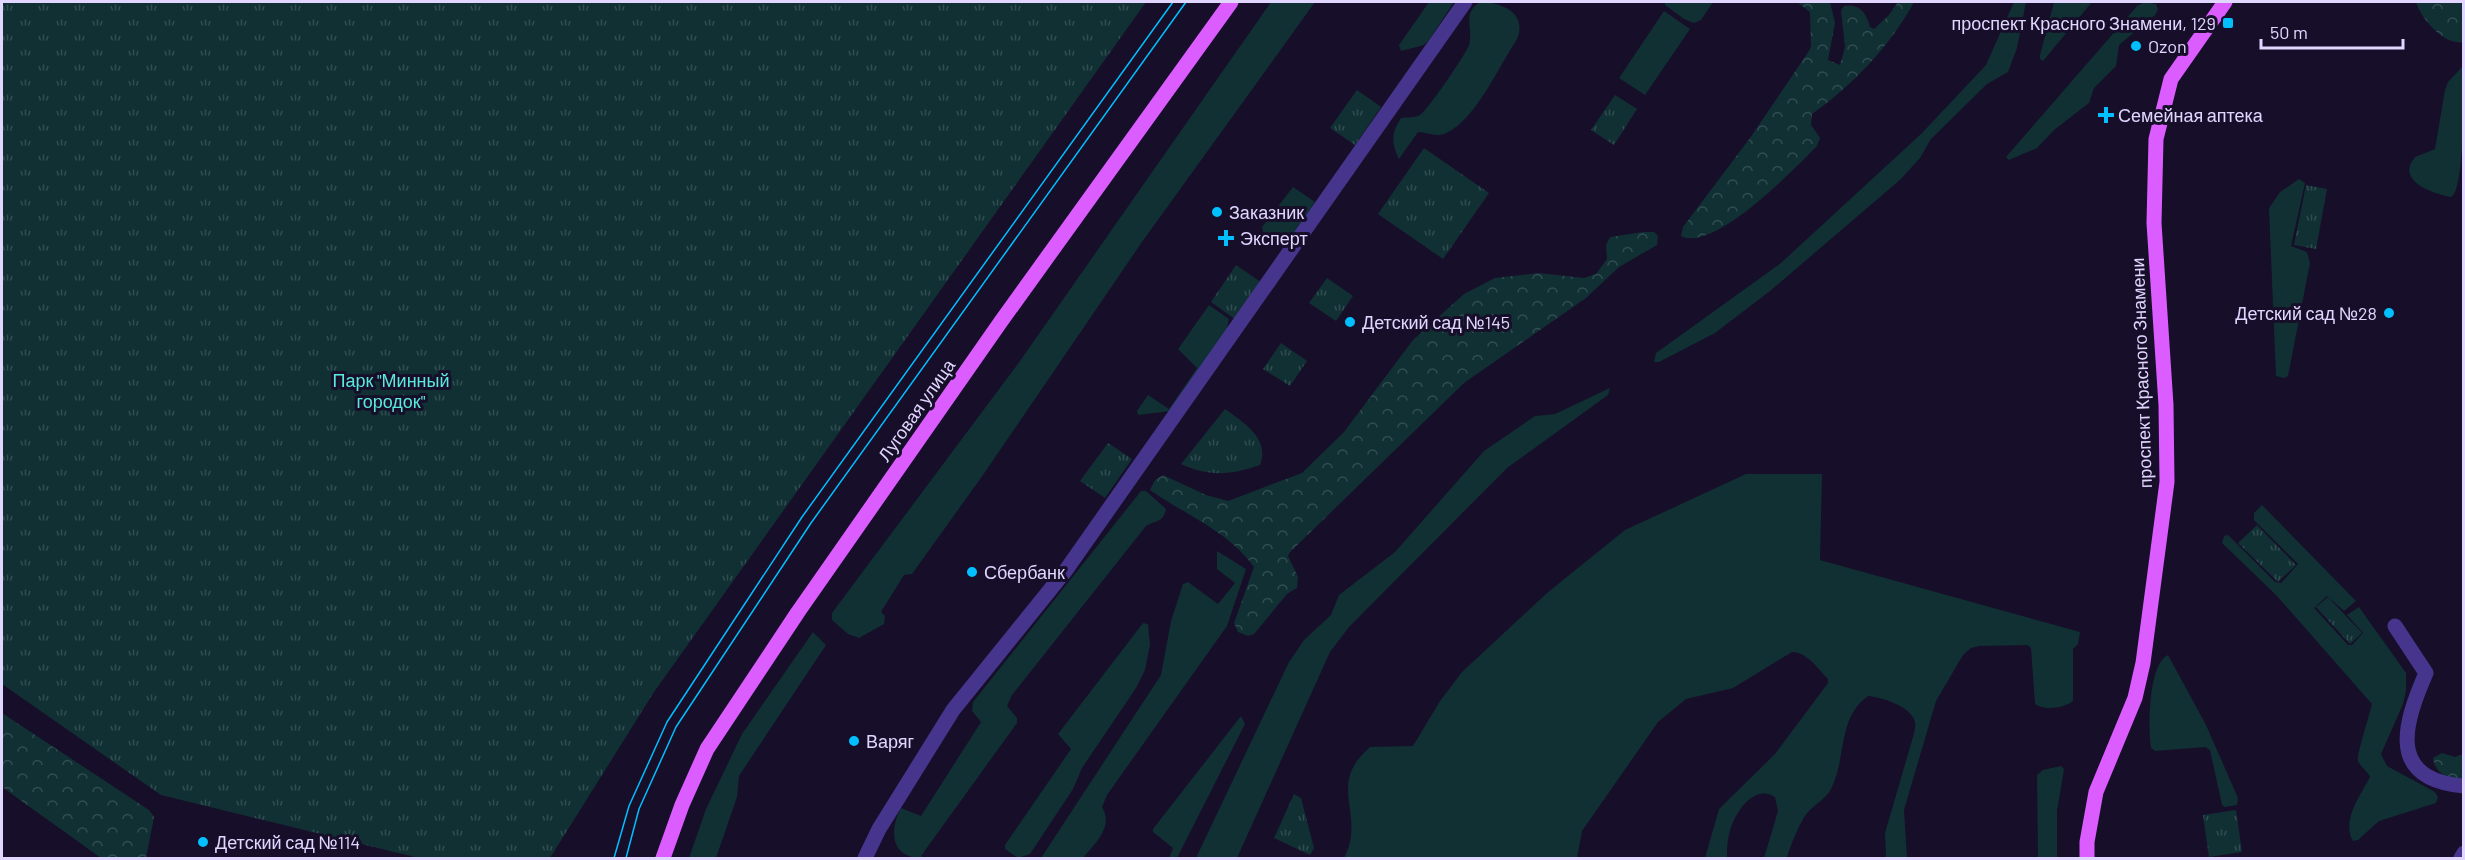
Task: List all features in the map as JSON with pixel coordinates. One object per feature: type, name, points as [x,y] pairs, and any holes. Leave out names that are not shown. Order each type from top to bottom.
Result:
[{"type":"main road","name":"Луговая улица","points":[[663,858],[682,805],[707,749],[798,612],[1009,311],[1232,2]]},
{"type":"main road","name":"проспект Красного Знамени","points":[[2087,858],[2087,842],[2096,792],[2135,698],[2143,663],[2167,482],[2166,405],[2154,223],[2156,139],[2171,79],[2225,2]]},
{"type":"street","points":[[865,858],[879,829],[952,710],[1066,570],[1465,2]]},
{"type":"street","points":[[2396,626],[2426,673],[2407,730],[2406,751],[2424,774],[2444,784],[2463,786]]},
{"type":"street","points":[[2461,858],[2463,853]]},
{"type":"green space","name":"Парк \"Минный городок\"","points":[[2,2],[1146,2],[654,692],[550,858],[419,858],[161,795],[2,684]]},
{"type":"green space","points":[[1271,2],[1315,2],[1142,242],[983,475],[912,574],[904,575],[881,612],[885,616],[884,624],[859,638],[848,634],[832,620],[832,613],[1020,361]]},
{"type":"green space","points":[[1429,2],[1454,2],[1424,45],[1401,51],[1399,45]]},
{"type":"green space","points":[[1480,2],[1504,7],[1516,16],[1519,22],[1517,39],[1486,92],[1467,117],[1446,133],[1435,135],[1418,132],[1399,159],[1393,138],[1398,123],[1401,118],[1420,115],[1446,82],[1469,45],[1469,16]]},
{"type":"green space","points":[[1665,2],[1713,2],[1701,20],[1694,23],[1684,19],[1665,5]]},
{"type":"green space","points":[[1797,2],[1830,2],[1835,23],[1828,60],[1840,65],[1845,47],[1841,11],[1844,6],[1850,5],[1861,10],[1867,17],[1870,27],[1874,29],[1889,15],[1898,2],[1914,2],[1894,34],[1869,64],[1812,114],[1811,125],[1820,138],[1817,146],[1773,189],[1732,221],[1713,232],[1695,238],[1681,236],[1683,227],[1750,138],[1809,51],[1811,46],[1810,12]]},
{"type":"green space","points":[[2014,2],[2026,2],[2017,48],[2008,72],[1987,84],[1931,139],[1920,158],[1901,179],[1770,291],[1715,333],[1659,362],[1654,362],[1656,353],[1781,263],[1922,133],[1986,65]]},
{"type":"green space","points":[[2054,2],[2092,2],[2043,61],[2040,55]]},
{"type":"green space","points":[[2145,2],[2156,4],[2158,9],[2155,15],[2119,45],[2116,66],[2094,88],[2089,103],[2054,130],[2037,148],[2009,160],[2006,157],[2137,6]]},
{"type":"green space","points":[[2416,2],[2463,2],[2463,42],[2449,40],[2442,36],[2428,23]]},
{"type":"green space","points":[[1664,11],[1690,29],[1645,95],[1619,78]]},
{"type":"green space","points":[[2463,66],[2461,159],[2456,191],[2451,197],[2435,193],[2418,184],[2410,173],[2410,165],[2415,157],[2435,149],[2445,90],[2448,82]]},
{"type":"green space","points":[[1357,90],[1381,107],[1355,145],[1330,128]]},
{"type":"green space","points":[[1615,95],[1637,109],[1614,145],[1591,130]]},
{"type":"green space","points":[[1424,148],[1489,193],[1443,259],[1378,214]]},
{"type":"green space","points":[[2299,179],[2305,183],[2291,246],[2307,252],[2310,263],[2288,376],[2284,378],[2276,376],[2269,208],[2280,192]]},
{"type":"green space","points":[[2306,185],[2327,189],[2316,249],[2294,245]]},
{"type":"green space","points":[[1293,187],[1315,202],[1284,248],[1264,235],[1262,227]]},
{"type":"green space","points":[[1654,232],[1658,236],[1657,245],[1619,267],[1586,298],[1464,383],[1290,552],[1288,556],[1298,577],[1297,588],[1287,594],[1254,634],[1248,636],[1238,632],[1234,623],[1254,567],[1243,554],[1218,533],[1150,490],[1155,480],[1163,475],[1206,495],[1228,501],[1302,473],[1344,432],[1413,340],[1464,294],[1495,278],[1538,273],[1584,278],[1596,274],[1607,259],[1606,245],[1610,237]]},
{"type":"green space","points":[[1236,265],[1262,283],[1236,320],[1211,302]]},
{"type":"green space","points":[[1327,278],[1353,296],[1336,321],[1309,303]]},
{"type":"green space","points":[[1209,305],[1229,319],[1226,332],[1171,411],[1138,415],[1137,411],[1148,395],[1169,409],[1197,368],[1178,349]]},
{"type":"green space","points":[[1281,343],[1307,361],[1290,386],[1263,369]]},
{"type":"green space","points":[[1610,388],[1608,395],[1507,468],[1349,627],[1330,652],[1237,858],[1196,858],[1289,662],[1304,640],[1331,615],[1339,595],[1395,552],[1484,451],[1535,416],[1555,414]]},
{"type":"green space","points":[[1225,409],[1247,426],[1258,439],[1262,455],[1260,465],[1230,473],[1211,473],[1181,464]]},
{"type":"green space","points":[[1108,443],[1132,459],[1105,498],[1080,481]]},
{"type":"green space","points":[[1746,474],[1822,474],[1820,560],[2080,632],[2078,644],[2073,649],[2073,701],[2054,708],[2035,704],[2031,648],[2027,645],[1980,646],[1971,648],[1963,655],[1936,701],[1904,810],[1907,858],[1886,858],[1885,833],[1913,737],[1915,722],[1908,711],[1902,707],[1888,700],[1868,696],[1851,715],[1831,789],[1805,816],[1787,858],[1764,858],[1778,811],[1775,797],[1759,794],[1745,803],[1731,827],[1727,858],[1705,858],[1719,809],[1775,754],[1828,683],[1828,679],[1812,662],[1803,655],[1792,652],[1733,688],[1686,699],[1658,722],[1582,831],[1577,858],[1344,858],[1350,842],[1348,787],[1350,774],[1357,761],[1370,747],[1413,746],[1440,701],[1462,672],[1547,593],[1625,530]]},
{"type":"green space","points":[[1141,491],[1146,491],[1166,509],[1163,517],[1146,526],[1012,695],[1007,706],[1017,718],[1017,723],[921,856],[923,858],[905,854],[899,849],[894,835],[901,808],[921,816],[981,722],[972,711],[973,702]]},
{"type":"green space","points":[[2262,505],[2356,601],[2344,611],[2327,596],[2314,608],[2348,645],[2352,645],[2363,633],[2347,615],[2359,607],[2406,673],[2403,704],[2381,754],[2387,766],[2435,792],[2438,797],[2436,803],[2379,821],[2358,840],[2353,841],[2349,825],[2354,808],[2370,777],[2359,763],[2358,758],[2372,704],[2277,596],[2222,543],[2224,536],[2228,535],[2275,582],[2281,583],[2298,564],[2254,520],[2254,513]]},
{"type":"green space","points":[[2257,525],[2296,565],[2278,582],[2238,543]]},
{"type":"green space","points":[[1217,551],[1246,569],[1227,626],[1107,795],[1102,807],[1106,821],[1102,834],[1093,847],[1083,858],[1041,858],[1161,675],[1171,621],[1183,584],[1188,582],[1218,604],[1235,583],[1217,569]]},
{"type":"green space","points":[[2328,597],[2362,633],[2350,644],[2316,607]]},
{"type":"green space","points":[[1143,623],[1148,624],[1150,645],[1145,670],[1136,688],[1082,768],[1073,789],[1030,854],[1018,858],[1005,849],[1005,845],[1071,749],[1058,734]]},
{"type":"green space","points":[[813,632],[826,645],[739,776],[737,797],[716,858],[689,858],[706,809],[742,734]]},
{"type":"green space","points":[[2168,655],[2206,725],[2238,798],[2237,805],[2225,807],[2222,805],[2210,750],[2205,747],[2155,751],[2151,748],[2150,713],[2153,683],[2161,661]]},
{"type":"green space","points":[[2,713],[149,810],[154,817],[146,858],[101,858],[2,787]]},
{"type":"green space","points":[[1241,716],[1245,724],[1177,858],[1169,858],[1173,848],[1153,832],[1153,829]]},
{"type":"green space","points":[[2442,753],[2455,757],[2463,754],[2463,782],[2444,775],[2434,764],[2433,758]]},
{"type":"green space","points":[[2061,766],[2064,769],[2057,811],[2057,858],[2038,858],[2037,775],[2043,770]]},
{"type":"green space","points":[[1294,794],[1301,798],[1314,848],[1310,855],[1274,838]]},
{"type":"green space","points":[[2236,810],[2242,852],[2209,857],[2203,815]]},
{"type":"tram line","points":[[614,858],[629,806],[667,722],[802,517],[1173,2]]},
{"type":"tram line","points":[[626,858],[639,809],[676,727],[811,523],[1186,2]]},
{"type":"place","name":"проспект Красного Знамени, 129","points":[[2228,23]]},
{"type":"place","name":"Ozon","points":[[2136,46]]},
{"type":"place","name":"Семейная аптека","points":[[2106,115]]},
{"type":"place","name":"Заказник","points":[[1217,212]]},
{"type":"place","name":"Эксперт","points":[[1226,238]]},
{"type":"place","name":"Детский сад №28","points":[[2389,313]]},
{"type":"place","name":"Детский сад №145","points":[[1350,322]]},
{"type":"place","name":"Сбербанк","points":[[972,572]]},
{"type":"place","name":"Варяг","points":[[854,741]]},
{"type":"place","name":"Детский сад №114","points":[[203,842]]}]
